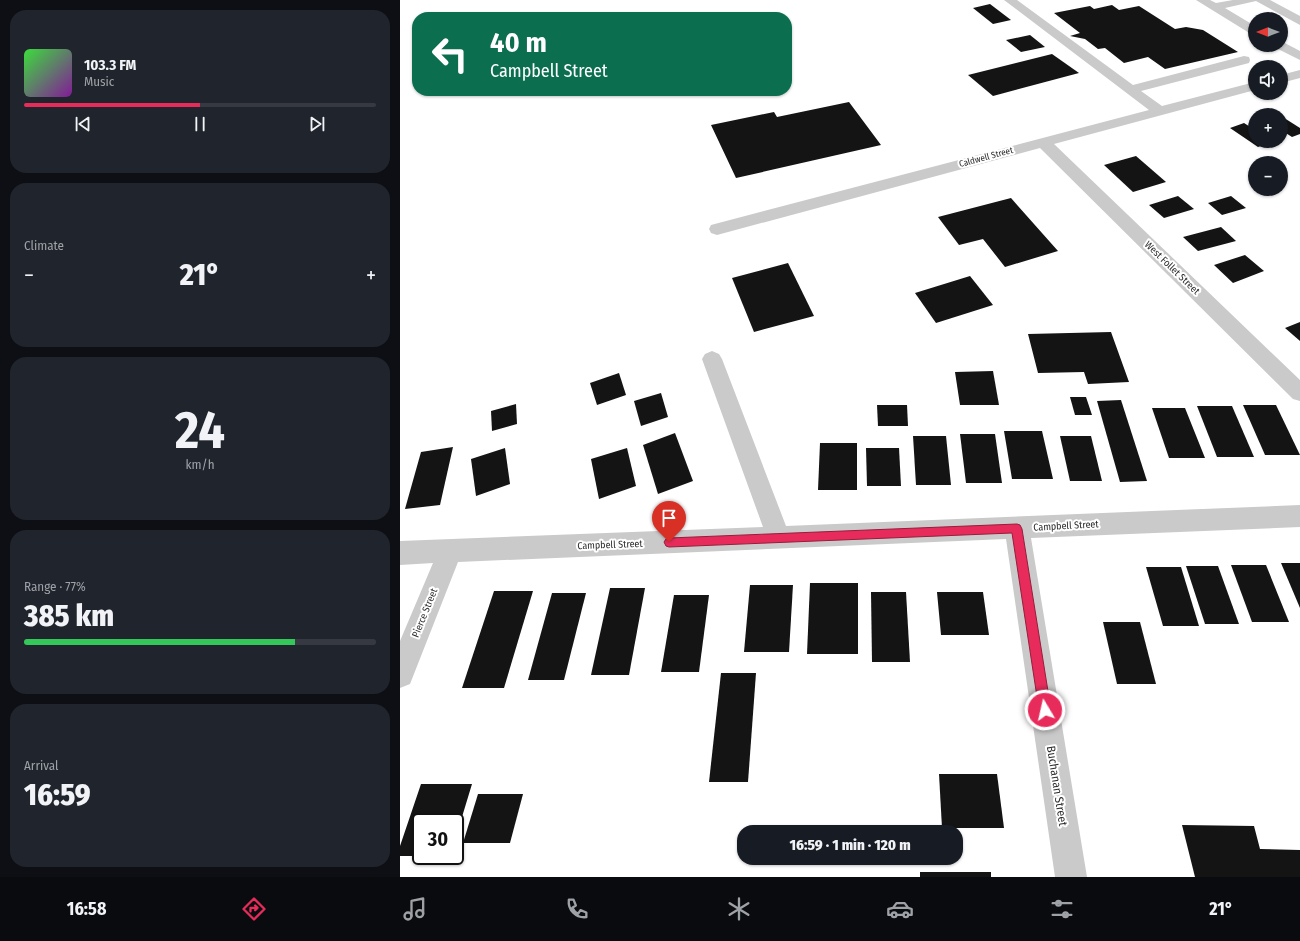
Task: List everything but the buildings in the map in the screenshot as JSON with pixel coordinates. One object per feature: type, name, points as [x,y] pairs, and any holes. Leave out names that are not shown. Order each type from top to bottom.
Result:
[{"type":"street","points":[[1010,0],[1159,111]]},
{"type":"street","points":[[1202,0],[1248,26]]},
{"type":"street","points":[[1214,7],[1251,0]]},
{"type":"street","points":[[1261,0],[1300,21]]},
{"type":"street","points":[[1288,49],[1300,56]]},
{"type":"street","points":[[1130,90],[1244,60]]},
{"type":"street","points":[[1288,77],[1300,74]]},
{"type":"street","name":"Caldwell Street","points":[[717,229],[1248,88]]},
{"type":"street","name":"West Follet Street","points":[[1043,142],[1300,393]]},
{"type":"street","points":[[712,359],[779,538]]},
{"type":"street","name":"Campbell Street","points":[[400,553],[1017,529],[1300,516]]},
{"type":"street","name":"Buchanan Street","points":[[1017,529],[1071,877]]},
{"type":"street","name":"Pierce Street","points":[[400,674],[450,551]]},
{"type":"route","points":[[669,542],[1017,529],[1045,710]]}]
